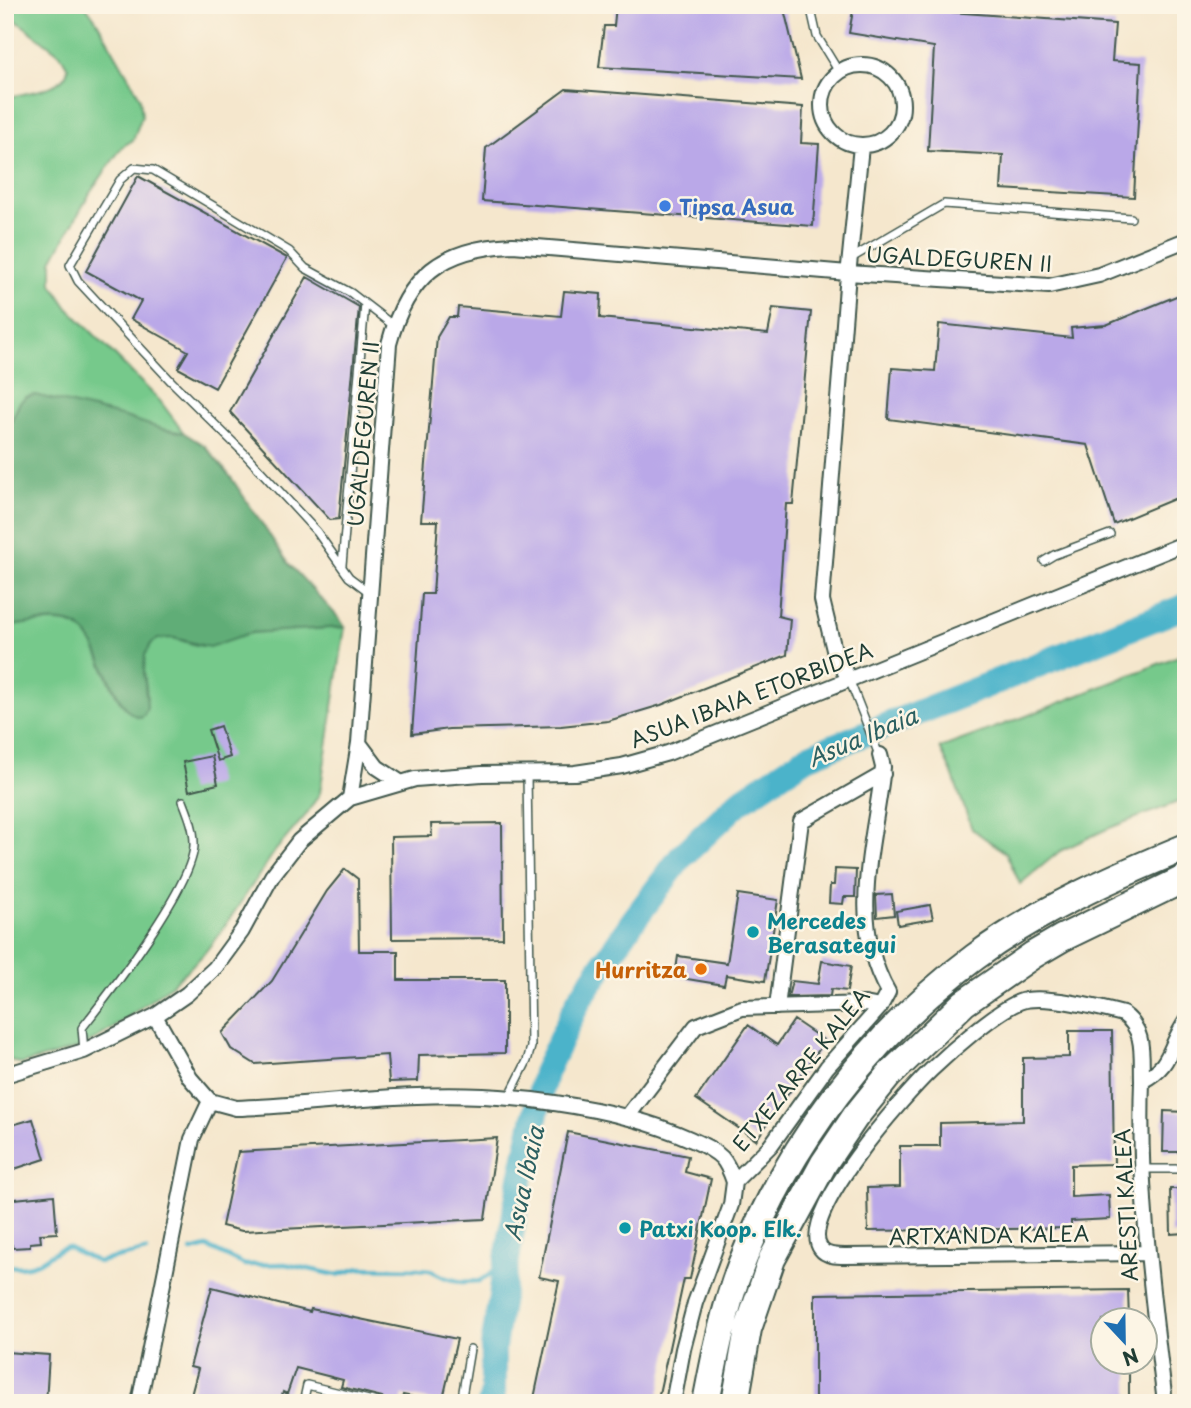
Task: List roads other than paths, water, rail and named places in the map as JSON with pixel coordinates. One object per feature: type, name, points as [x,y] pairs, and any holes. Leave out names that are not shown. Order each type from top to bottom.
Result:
[{"type":"highway","points":[[706,1403],[719,1336],[740,1267],[761,1219],[801,1146],[863,1060],[942,984],[1014,931],[1096,886],[1186,847]]},
{"type":"highway","points":[[735,1403],[748,1329],[772,1259],[824,1163],[855,1117],[888,1076],[964,1003],[997,978],[1062,938],[1186,878]]},
{"type":"highway","points":[[1149,897],[1186,885]]},
{"type":"street","points":[[852,66],[879,68],[891,76],[899,87],[903,101],[902,114],[897,127],[887,138],[875,144],[849,144],[838,138],[829,128],[823,117],[824,92],[839,72],[852,66]]},
{"type":"street","name":"UGALDEGUREN II","points":[[849,679],[835,654],[822,600],[848,266],[861,146]]},
{"type":"street","name":"UGALDEGUREN II","points":[[350,797],[359,743],[389,344],[402,304],[428,273],[463,251],[513,244],[848,266],[1049,286],[1099,275],[1186,240]]},
{"type":"street","name":"ASUA IBAIA ETORBIDEA","points":[[5,1075],[84,1051],[155,1016],[187,994],[215,968],[242,931],[272,876],[299,841],[350,797],[415,779],[587,771],[622,766],[668,753],[1186,543]]},
{"type":"street","points":[[359,743],[377,768],[400,782]]},
{"type":"street","name":"ETXEZARRE KALEA","points":[[673,1403],[695,1303],[731,1205],[734,1182],[771,1145],[827,1067],[880,1007],[888,992],[872,957],[868,941],[866,900],[868,865],[883,774],[880,755]]},
{"type":"street","points":[[778,1007],[801,821],[883,774]]},
{"type":"street","name":"ARESTI KALEA","points":[[831,1255],[821,1249],[817,1240],[817,1228],[825,1206],[873,1135],[932,1069],[997,1015],[1020,1001],[1039,999],[1123,1014],[1133,1021],[1141,1040],[1140,1139],[1146,1253],[1165,1403]]},
{"type":"street","points":[[627,1117],[696,1026],[742,1008],[865,1004],[880,1007]]},
{"type":"street","points":[[155,1016],[190,1078],[210,1101],[236,1108],[419,1095],[525,1100],[564,1105],[627,1117],[669,1130],[710,1149],[722,1159],[734,1182]]},
{"type":"street","points":[[1142,1081],[1157,1073],[1167,1062],[1178,1033],[1186,1021]]},
{"type":"street","points":[[139,1403],[192,1139],[210,1101]]},
{"type":"street","name":"ARTXANDA KALEA","points":[[831,1255],[1146,1253]]},
{"type":"lane","points":[[810,5],[817,36],[839,72]]},
{"type":"lane","points":[[369,592],[349,577],[317,532],[78,281],[71,265],[120,180],[134,168],[153,170],[289,251],[305,268],[351,293],[394,326]]},
{"type":"lane","points":[[848,266],[944,204],[1131,218]]},
{"type":"lane","points":[[342,565],[365,304]]},
{"type":"lane","points":[[1044,561],[1110,534]]},
{"type":"lane","name":"UGALDEGUREN II","points":[[849,679],[880,755]]},
{"type":"lane","points":[[508,1099],[531,1047],[527,774]]},
{"type":"lane","points":[[84,1051],[82,1028],[173,900],[189,869],[194,843],[191,821],[183,801]]},
{"type":"lane","points":[[1142,1169],[1186,1169]]},
{"type":"lane","points":[[461,1403],[470,1349]]},
{"type":"lane","points":[[303,1403],[307,1385],[381,1403]]},
{"type":"waterway","name":"Asua Ibaia","points":[[490,1403],[493,1393],[493,1347],[506,1265],[521,1178],[545,1073],[579,1000],[681,857],[739,802],[807,757],[1186,606]]},
{"type":"waterway","points":[[5,1266],[32,1265],[67,1247],[98,1262],[146,1251]]},
{"type":"waterway","points":[[192,1251],[207,1247],[245,1265],[285,1264],[337,1275],[360,1268],[430,1270],[462,1282],[479,1281],[489,1276],[508,1256]]},
{"type":"place","name":"Tipsa Asua","points":[[665,206]]},
{"type":"place","name":"Mercedes Berasategui","points":[[753,932]]},
{"type":"place","name":"Hurritza","points":[[701,969]]},
{"type":"place","name":"Patxi Koop. Elk.","points":[[625,1228]]}]
